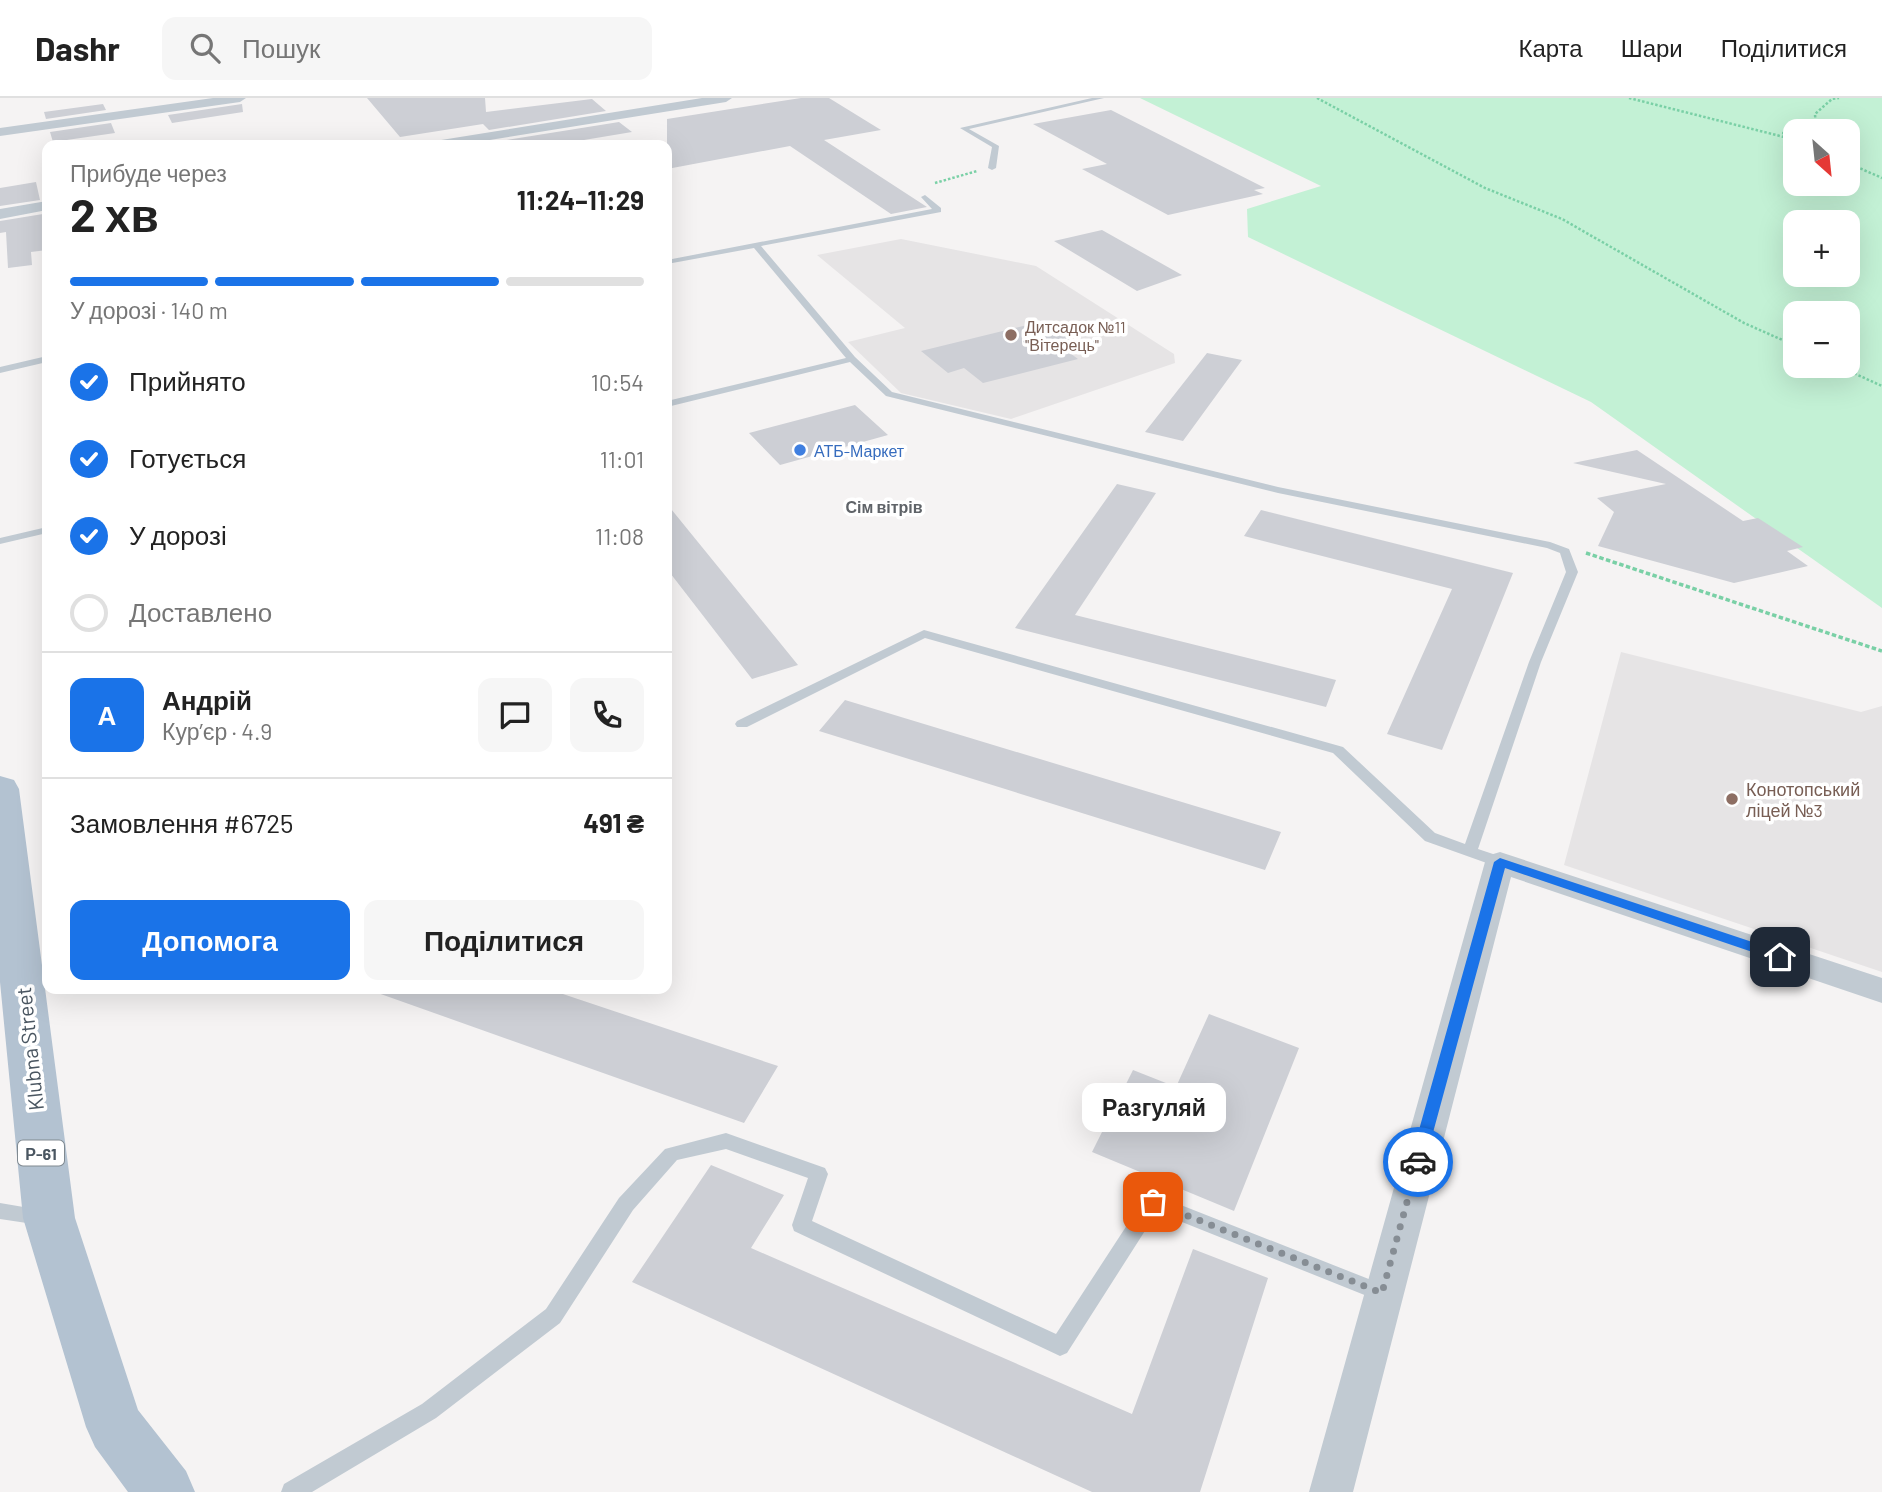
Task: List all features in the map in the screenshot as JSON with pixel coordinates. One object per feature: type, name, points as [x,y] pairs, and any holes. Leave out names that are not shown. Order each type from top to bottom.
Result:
[{"type":"main road","name":"Klubna Street","points":[[0,789],[10,973],[48,1218],[115,1427],[165,1492]]},
{"type":"street","points":[[0,132],[240,98]]},
{"type":"street","points":[[466,140],[726,98]]},
{"type":"street","points":[[0,214],[42,207]]},
{"type":"street","points":[[1331,1492],[1382,1293],[1485,857],[1882,991]]},
{"type":"lane","points":[[992,168],[996,146],[963,128],[1101,98]]},
{"type":"lane","points":[[672,261],[757,247],[938,210],[926,197]]},
{"type":"lane","points":[[742,724],[924,634],[1338,750],[1430,837],[1485,857],[1535,662],[1572,572],[1565,551],[1550,545],[1278,490],[889,394],[852,359],[757,247]]},
{"type":"lane","points":[[672,403],[852,359]]},
{"type":"lane","points":[[0,370],[42,360]]},
{"type":"lane","points":[[0,541],[42,531]]},
{"type":"lane","points":[[292,1492],[429,1411],[553,1316],[626,1204],[671,1154],[726,1141],[819,1174],[801,1225],[1060,1346],[1153,1202],[1382,1293]]},
{"type":"lane","points":[[0,1212],[48,1218]]},
{"type":"path","points":[[1317,98],[1485,188],[1562,219],[1744,323],[1783,340]]},
{"type":"path","points":[[1329,105],[1332,98]]},
{"type":"path","points":[[1629,98],[1783,136]]},
{"type":"path","points":[[1815,119],[1815,114],[1832,99],[1839,98]]},
{"type":"path","points":[[1774,133],[1783,133]]},
{"type":"path","points":[[926,197],[923,191],[937,182],[992,168]]},
{"type":"path","points":[[1860,168],[1882,178]]},
{"type":"path","points":[[1860,376],[1882,386]]},
{"type":"path","points":[[1565,551],[1586,553],[1612,561],[1882,651]]},
{"type":"shaded area","name":"Дитсадок №11 \"Вітерець\"","points":[[901,239],[1036,266],[1174,354],[1175,363],[1011,419],[901,393],[848,342],[905,328],[817,255]]},
{"type":"shaded area","name":"Конотопський ліцей №3","points":[[1621,652],[1861,712],[1882,706],[1882,972],[1564,865]]},
{"type":"green space","points":[[1140,98],[1882,98],[1882,608],[1591,402],[1248,237],[1247,209],[1321,186]]},
{"type":"building","points":[[367,98],[485,98],[486,112],[592,99],[606,111],[489,130],[483,124],[400,137]]},
{"type":"building","points":[[801,98],[829,98],[881,130],[824,140],[927,207],[891,214],[790,146],[672,168],[672,140],[667,140],[667,119]]},
{"type":"building","points":[[103,104],[106,110],[46,119],[44,112]]},
{"type":"building","points":[[242,104],[243,112],[172,123],[168,115]]},
{"type":"building","points":[[1111,110],[1265,188],[1254,190],[1263,194],[1168,215],[1082,169],[1107,164],[1033,124]]},
{"type":"building","points":[[619,122],[632,132],[584,140],[506,140]]},
{"type":"building","points":[[111,123],[115,133],[52,140],[50,132]]},
{"type":"building","points":[[36,182],[40,200],[0,206],[0,188]]},
{"type":"building","points":[[42,214],[42,251],[31,252],[32,265],[8,268],[6,232],[0,233],[0,221]]},
{"type":"building","points":[[1102,230],[1182,275],[1137,291],[1054,241]]},
{"type":"building","points":[[1044,321],[1074,342],[1059,345],[1078,359],[983,383],[964,368],[948,373],[921,351]]},
{"type":"building","points":[[1207,353],[1242,360],[1183,441],[1145,432]]},
{"type":"building","name":"АТБ-Маркет","points":[[855,405],[888,435],[780,465],[749,433]]},
{"type":"building","points":[[1637,450],[1743,521],[1758,518],[1803,547],[1787,551],[1808,566],[1734,583],[1598,546],[1614,512],[1597,498],[1666,484],[1573,463]]},
{"type":"building","points":[[1117,484],[1156,493],[1075,615],[1336,680],[1326,707],[1015,628]]},
{"type":"building","points":[[672,510],[798,665],[752,679],[672,575]]},
{"type":"building","points":[[1261,510],[1513,573],[1442,750],[1387,734],[1452,589],[1244,536]]},
{"type":"building","points":[[845,700],[1281,832],[1265,870],[819,731]]},
{"type":"building","points":[[381,994],[563,994],[778,1066],[744,1123]]},
{"type":"building","points":[[1209,1014],[1299,1048],[1234,1211],[1092,1152],[1133,1070],[1176,1087]]},
{"type":"building","points":[[711,1165],[784,1195],[751,1248],[1132,1414],[1193,1249],[1268,1278],[1200,1492],[1092,1492],[632,1282]]},
{"type":"way so far","points":[[1153,1202],[1382,1293],[1418,1162]]},
{"type":"place","name":"Дитсадок №11 \"Вітерець\"","points":[[1011,335]]},
{"type":"place","name":"АТБ-Маркет","points":[[800,450]]},
{"type":"place","name":"Конотопський ліцей №3","points":[[1732,799]]},
{"type":"place","name":"Разгуляй","points":[[1153,1202]]},
{"type":"district","name":"Сім вітрів","points":[[884,506]]},
{"type":"route","points":[[1418,1162],[1500,862],[1780,957]]}]
